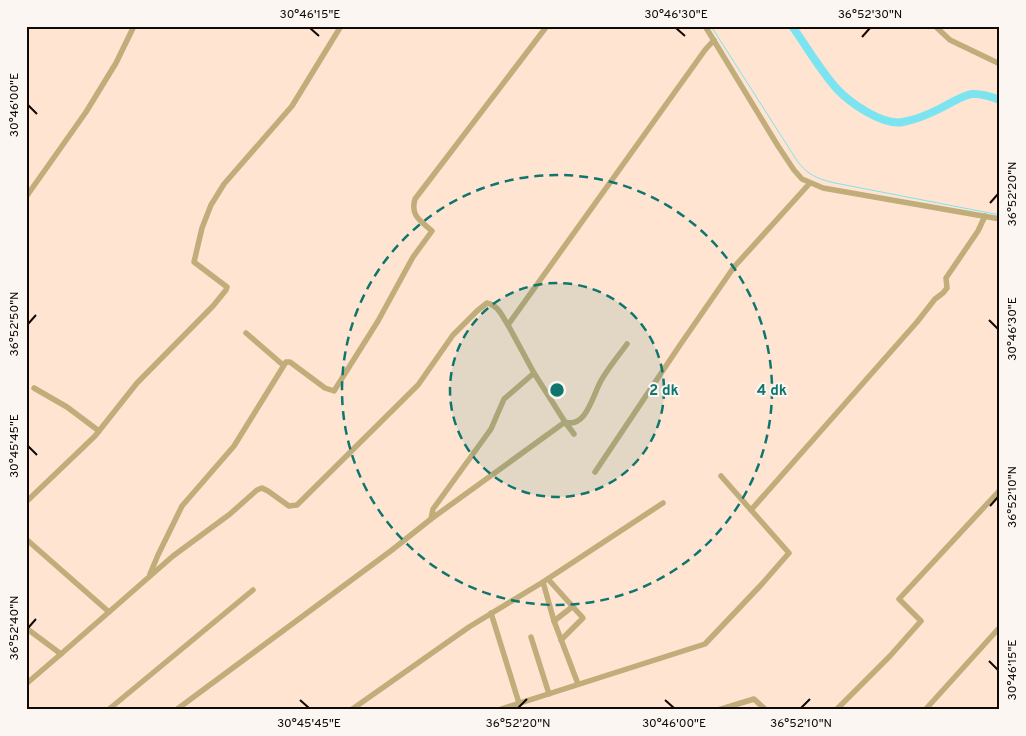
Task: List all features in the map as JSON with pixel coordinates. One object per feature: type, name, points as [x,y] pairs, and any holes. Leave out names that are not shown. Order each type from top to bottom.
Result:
[{"type":"street","points":[[26,197],[86,112],[116,63],[134,26]]},
{"type":"street","points":[[26,502],[95,436],[137,383],[213,306],[226,290],[227,287],[194,262],[202,228],[211,206],[224,184],[292,106],[341,26]]},
{"type":"street","points":[[149,577],[182,506],[234,446],[283,365],[286,362],[290,362],[325,388],[334,390],[378,321],[413,257],[432,231],[415,215],[413,207],[415,199],[547,26]]},
{"type":"street","points":[[705,26],[778,146],[802,179],[823,188],[1000,219]]},
{"type":"street","points":[[935,26],[950,40],[1000,64]]},
{"type":"street","points":[[508,326],[714,40]]},
{"type":"street","points":[[595,472],[729,274],[810,183]]},
{"type":"street","points":[[751,510],[917,322],[934,299],[943,293],[946,288],[946,278],[978,231],[985,216]]},
{"type":"street","points":[[26,684],[172,556],[230,514],[257,490],[262,488],[268,491],[289,506],[297,505],[418,385],[453,335],[487,303],[494,304],[497,307],[534,373],[564,422],[574,434]]},
{"type":"street","points":[[246,333],[283,365]]},
{"type":"street","points":[[564,422],[576,423],[582,416],[593,401],[601,380],[627,344]]},
{"type":"street","points":[[431,519],[433,509],[491,429],[501,403],[534,373]]},
{"type":"street","points":[[34,388],[67,406],[99,431]]},
{"type":"street","points":[[176,710],[564,422]]},
{"type":"street","points":[[498,710],[704,644],[712,637],[789,553],[721,476]]},
{"type":"street","points":[[836,710],[890,656],[921,621],[899,599],[1000,490]]},
{"type":"street","points":[[351,710],[469,626],[545,580],[663,503]]},
{"type":"street","points":[[26,539],[109,612]]},
{"type":"street","points":[[545,580],[554,621],[578,684]]},
{"type":"street","points":[[545,580],[583,618],[561,640]]},
{"type":"street","points":[[108,710],[253,590]]},
{"type":"street","points":[[554,621],[572,607]]},
{"type":"street","points":[[491,613],[519,703]]},
{"type":"street","points":[[925,710],[1000,627]]},
{"type":"street","points":[[26,628],[61,654]]},
{"type":"street","points":[[531,637],[549,694]]},
{"type":"street","points":[[718,710],[754,699],[766,710]]},
{"type":"waterway","points":[[711,26],[796,159],[812,175],[835,183],[1000,215]]},
{"type":"waterway","points":[[792,26],[837,89],[858,107],[877,117],[895,122],[912,120],[931,113],[962,97],[974,94],[990,96],[1000,100]]}]
